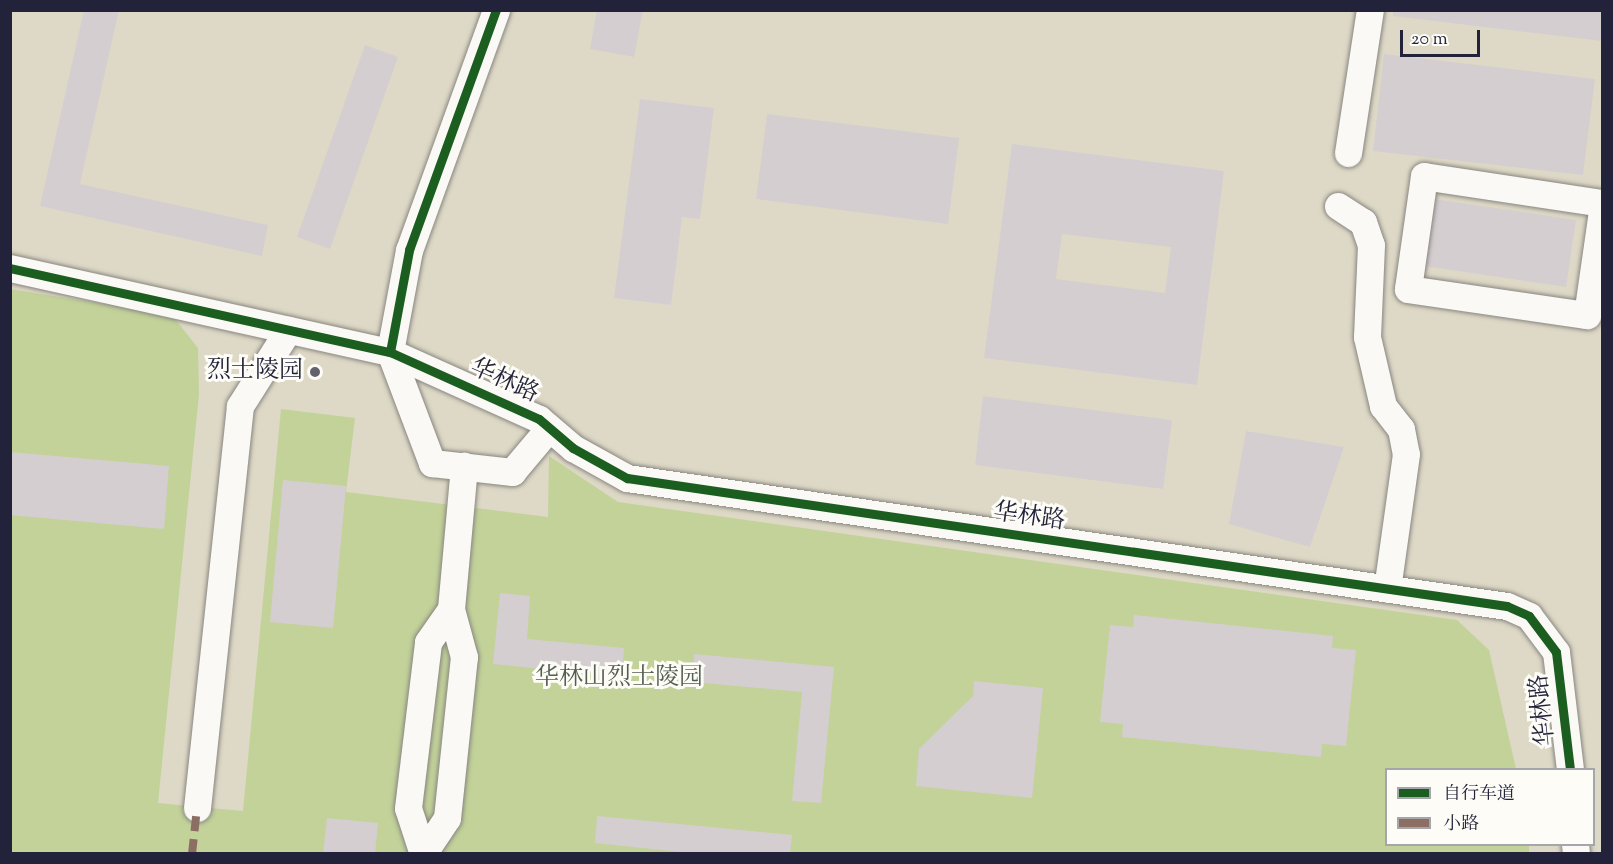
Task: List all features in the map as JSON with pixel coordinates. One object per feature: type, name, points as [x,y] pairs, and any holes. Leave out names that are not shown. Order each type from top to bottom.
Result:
[{"type":"street","points":[[496,10],[409,250],[390,352],[432,463],[512,472],[549,428]]},
{"type":"street","points":[[1348,153],[1370,10]]},
{"type":"street","points":[[1602,203],[1424,176],[1408,289],[1587,315],[1602,211]]},
{"type":"street","points":[[1338,206],[1363,222],[1371,245],[1367,337],[1383,406],[1401,429],[1406,454],[1387,589]]},
{"type":"street","name":"华林路","points":[[10,268],[390,352],[549,428],[604,467],[646,482],[1507,606],[1541,627],[1556,652],[1570,768]]},
{"type":"street","points":[[196,808],[240,406],[288,330]]},
{"type":"street","points":[[423,854],[448,807],[464,657],[451,609],[464,466]]},
{"type":"street","points":[[423,854],[408,808],[428,642],[451,609]]},
{"type":"green space","name":"华林山烈士陵园","points":[[10,289],[172,315],[198,348],[199,394],[158,803],[243,811],[281,409],[355,418],[346,492],[548,517],[549,456],[618,502],[1457,620],[1489,650],[1516,768],[1385,768],[1385,846],[1529,846],[1529,853],[11,853]]},
{"type":"building","points":[[84,10],[119,10],[80,184],[268,225],[262,256],[40,206]]},
{"type":"building","points":[[597,10],[643,10],[634,57],[590,49]]},
{"type":"building","points":[[1393,10],[1602,10],[1602,41],[1393,16]]},
{"type":"building","points":[[365,45],[398,57],[330,249],[297,237]]},
{"type":"building","points":[[1384,54],[1595,79],[1583,175],[1373,151]]},
{"type":"building","points":[[640,99],[714,108],[700,219],[682,217],[671,305],[614,298]]},
{"type":"building","points":[[767,114],[959,138],[948,224],[756,199]]},
{"type":"building","points":[[1012,144],[1224,171],[1197,385],[984,358]],"holes":[[[1062,234],[1171,247],[1165,293],[1056,279]]]},
{"type":"building","points":[[1434,199],[1576,220],[1566,287],[1424,266]]},
{"type":"building","points":[[983,396],[1172,420],[1163,489],[975,465]]},
{"type":"building","points":[[1246,431],[1344,447],[1310,547],[1229,524]]},
{"type":"building","points":[[10,452],[169,466],[164,529],[10,515]]},
{"type":"building","points":[[283,480],[346,486],[333,628],[270,622]]},
{"type":"building","points":[[500,593],[530,596],[527,639],[624,648],[622,677],[493,664]]},
{"type":"building","points":[[1134,615],[1333,636],[1332,648],[1356,650],[1346,746],[1322,744],[1321,757],[1122,737],[1123,724],[1100,722],[1110,625],[1133,627]]},
{"type":"building","points":[[694,654],[834,667],[821,803],[792,801],[802,692],[692,682]]},
{"type":"building","points":[[974,681],[1043,688],[1032,798],[916,786],[919,749],[973,696]]},
{"type":"building","points":[[597,816],[792,835],[790,854],[701,854],[595,843]]},
{"type":"building","points":[[327,818],[378,823],[375,854],[323,854]]},
{"type":"marked path","points":[[192,854],[197,808]]},
{"type":"cycle path","points":[[390,352],[409,250],[496,10]]},
{"type":"cycle path","points":[[10,268],[390,352],[539,419],[573,448],[627,478],[1507,606],[1529,616],[1556,652],[1570,768]]},
{"type":"place","name":"烈士陵园","points":[[315,372]]}]
